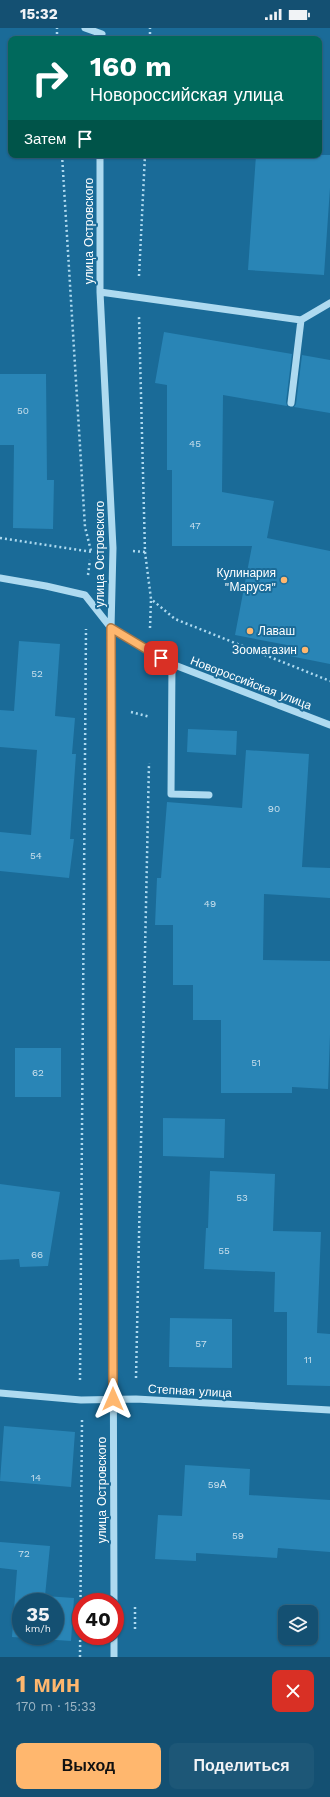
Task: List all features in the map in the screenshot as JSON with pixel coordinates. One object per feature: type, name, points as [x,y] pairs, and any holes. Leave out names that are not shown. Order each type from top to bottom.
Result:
[{"type":"street","points":[[85,28],[102,34]]},
{"type":"street","name":"улица Островского","points":[[100,158],[100,292],[113,548],[111,628],[114,1593]]},
{"type":"street","points":[[100,292],[301,320],[330,303]]},
{"type":"street","points":[[291,403],[301,320]]},
{"type":"street","points":[[0,578],[85,595]]},
{"type":"street","name":"Новороссийская улица","points":[[85,595],[111,628],[172,664],[330,725]]},
{"type":"street","points":[[172,664],[171,794],[209,795]]},
{"type":"street","name":"Степная улица","points":[[0,1393],[81,1400],[113,1399],[330,1410]]},
{"type":"street","points":[[114,1645],[114,1657]]},
{"type":"path","name":"улица Островского","points":[[62,158],[85,527],[92,553],[85,595]]},
{"type":"path","points":[[145,552],[151,599],[175,619],[330,681]]},
{"type":"path","points":[[80,1657],[86,638],[85,595]]},
{"type":"path","points":[[136,1400],[149,757]]},
{"type":"path","points":[[135,1602],[135,1634]]},
{"type":"building","points":[[322,155],[330,155],[330,188],[324,275],[248,270],[256,158],[322,158]]},
{"type":"building","points":[[164,332],[292,354],[286,402],[287,406],[223,395],[222,492],[274,501],[267,538],[330,551],[330,664],[285,655],[287,645],[235,635],[252,546],[172,546],[172,470],[167,470],[167,385],[155,383]]},
{"type":"building","points":[[302,355],[330,360],[330,413],[294,407],[296,404]]},
{"type":"building","points":[[0,374],[46,374],[47,480],[54,480],[53,529],[13,528],[14,445],[0,445]]},
{"type":"building","points":[[19,641],[60,644],[55,716],[75,718],[72,754],[76,754],[70,839],[74,839],[69,878],[0,871],[0,832],[31,835],[37,750],[0,747],[0,710],[14,711]]},
{"type":"building","points":[[188,729],[237,731],[236,755],[187,752]]},
{"type":"building","points":[[246,750],[309,754],[302,867],[330,868],[330,898],[264,894],[263,960],[330,961],[328,1089],[292,1087],[292,1093],[221,1093],[221,1020],[193,1020],[193,985],[173,985],[173,925],[155,925],[157,878],[161,878],[167,802],[242,808]]},
{"type":"building","points":[[15,1048],[61,1048],[61,1097],[15,1097]]},
{"type":"building","points":[[163,1118],[225,1119],[224,1158],[163,1156]]},
{"type":"building","points":[[210,1171],[275,1174],[273,1231],[321,1232],[317,1333],[330,1334],[330,1386],[287,1385],[287,1312],[274,1312],[275,1272],[204,1269],[206,1228],[208,1228]]},
{"type":"building","points":[[0,1184],[60,1192],[48,1266],[20,1267],[19,1259],[0,1260]]},
{"type":"building","points":[[170,1318],[232,1319],[232,1368],[169,1367]]},
{"type":"building","points":[[4,1426],[75,1432],[71,1487],[0,1481]]},
{"type":"building","points":[[185,1465],[250,1469],[249,1495],[330,1500],[330,1552],[278,1548],[277,1558],[196,1553],[196,1561],[155,1559],[158,1515],[182,1516]]},
{"type":"building","points":[[0,1542],[50,1546],[45,1593],[15,1593],[17,1570],[0,1568]]},
{"type":"building","points":[[64,1597],[72,1598],[71,1641],[64,1641]]},
{"type":"place","name":"Кулинария \"Маруся\"","points":[[284,580]]},
{"type":"place","name":"Лаваш","points":[[250,631]]},
{"type":"place","name":"Зоомагазин","points":[[305,650]]},
{"type":"route","points":[[113,1399],[111,628],[161,658]]}]
